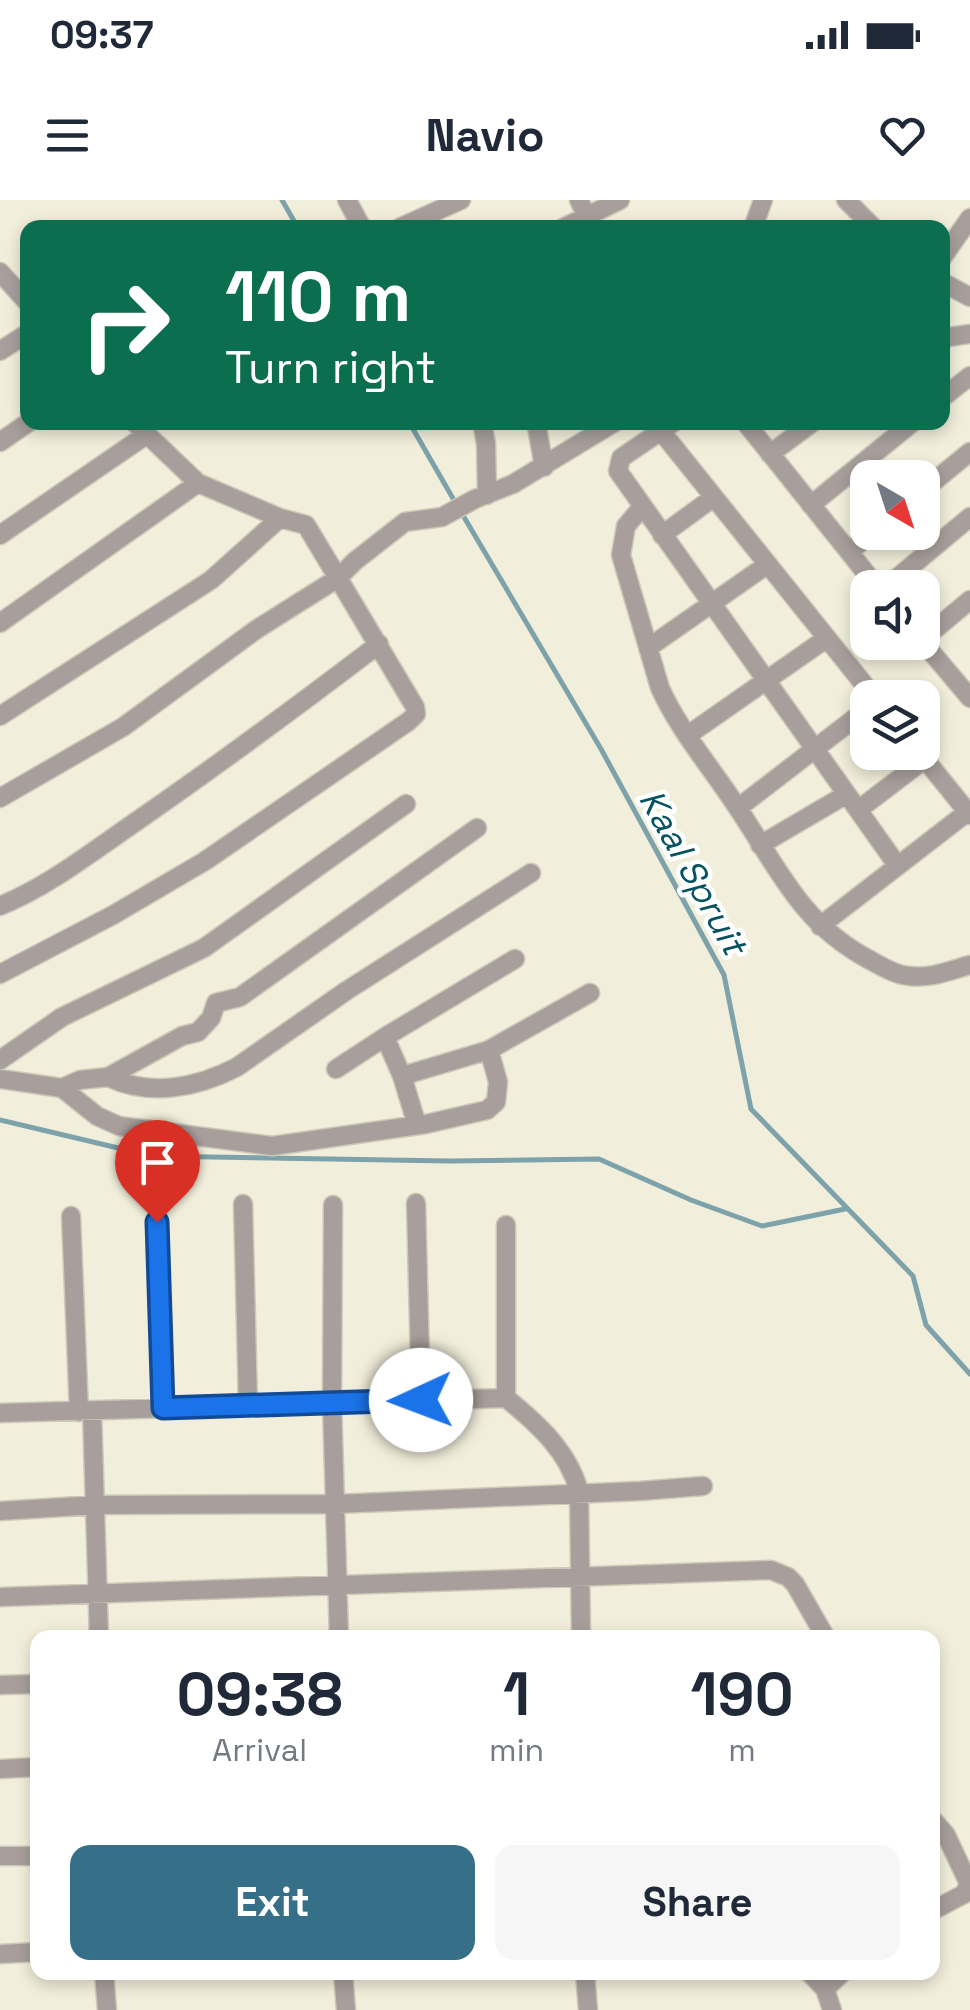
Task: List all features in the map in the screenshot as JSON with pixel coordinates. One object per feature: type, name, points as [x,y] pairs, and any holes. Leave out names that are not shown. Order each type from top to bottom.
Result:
[{"type":"street","points":[[417,220],[461,200]]},
{"type":"street","points":[[586,215],[620,200]]},
{"type":"street","points":[[846,200],[866,220]]},
{"type":"street","points":[[950,247],[970,218]]},
{"type":"street","points":[[0,272],[20,295]]},
{"type":"street","points":[[950,392],[970,376]]},
{"type":"street","points":[[0,535],[139,430]]},
{"type":"street","points":[[0,974],[205,861],[416,714],[415,706],[306,526],[198,483],[141,430]]},
{"type":"street","points":[[481,497],[486,444],[483,430]]},
{"type":"street","points":[[537,430],[544,467]]},
{"type":"street","points":[[0,798],[123,727],[257,629],[338,578],[405,522],[442,517],[544,467],[603,430]]},
{"type":"street","points":[[663,430],[621,458],[621,476],[897,865]]},
{"type":"street","points":[[670,430],[714,497],[861,680]]},
{"type":"street","points":[[752,430],[866,570]]},
{"type":"street","points":[[770,454],[803,430]]},
{"type":"street","points":[[811,505],[903,430]]},
{"type":"street","points":[[940,476],[970,452]]},
{"type":"street","points":[[0,623],[198,483]]},
{"type":"street","points":[[662,534],[714,497]]},
{"type":"street","points":[[642,507],[626,526],[621,555],[660,688],[798,904],[820,926],[862,956],[900,974],[914,977],[970,965]]},
{"type":"street","points":[[0,716],[211,580],[280,518]]},
{"type":"street","points":[[905,570],[970,518]]},
{"type":"street","points":[[648,648],[768,564]]},
{"type":"street","points":[[940,625],[970,600]]},
{"type":"street","points":[[688,735],[827,638]]},
{"type":"street","points":[[0,906],[34,890],[124,830],[378,644]]},
{"type":"street","points":[[940,659],[966,687]]},
{"type":"street","points":[[738,808],[850,721]]},
{"type":"street","points":[[858,810],[905,770]]},
{"type":"street","points":[[820,926],[969,812],[934,770]]},
{"type":"street","points":[[760,845],[846,794]]},
{"type":"street","points":[[0,1060],[62,1016],[204,948],[406,804]]},
{"type":"street","points":[[62,1088],[80,1080],[108,1077],[182,1036],[198,1032],[212,1018],[216,1003],[240,998],[477,828]]},
{"type":"street","points":[[108,1077],[146,1087],[187,1088],[237,1068],[422,940],[531,873]]},
{"type":"street","points":[[336,1069],[515,958]]},
{"type":"street","points":[[402,1076],[489,1050],[590,993]]},
{"type":"street","points":[[385,1037],[418,1125]]},
{"type":"street","points":[[0,1079],[62,1088],[97,1116],[119,1126],[272,1146],[418,1125],[488,1110],[496,1102],[498,1082],[489,1050]]},
{"type":"street","points":[[416,1203],[421,1400]]},
{"type":"street","points":[[243,1204],[248,1404]]},
{"type":"street","points":[[334,1205],[332,1403],[339,1630]]},
{"type":"street","points":[[71,1216],[94,1506],[99,1630]]},
{"type":"street","points":[[157,1222],[163,1408]]},
{"type":"street","points":[[506,1224],[506,1398]]},
{"type":"street","points":[[0,1413],[506,1398],[548,1437],[573,1470],[579,1492],[581,1630]]},
{"type":"street","points":[[0,1511],[94,1506],[336,1504],[702,1486]]},
{"type":"street","points":[[0,1597],[582,1575],[779,1572],[795,1584],[821,1630]]},
{"type":"street","points":[[0,1685],[30,1684]]},
{"type":"street","points":[[0,1769],[30,1767]]},
{"type":"street","points":[[940,1828],[968,1884],[964,1894],[940,1907]]},
{"type":"street","points":[[0,1856],[30,1856]]},
{"type":"street","points":[[0,1954],[30,1952]]},
{"type":"street","points":[[105,1980],[107,2010]]},
{"type":"street","points":[[344,1980],[346,2010]]},
{"type":"street","points":[[586,1980],[588,2010]]},
{"type":"street","points":[[817,1980],[825,1989],[832,2010]]},
{"type":"street","points":[[825,1989],[835,1980]]},
{"type":"waterway","name":"Kaal Spruit","points":[[282,200],[293,220]]},
{"type":"waterway","name":"Kaal Spruit","points":[[414,430],[455,502]]},
{"type":"waterway","name":"Kaal Spruit","points":[[461,512],[601,749],[724,975],[751,1109],[913,1276],[926,1325],[970,1374]]},
{"type":"waterway","points":[[0,1120],[152,1156],[599,1159],[762,1226],[845,1209]]},
{"type":"route","points":[[157,1222],[163,1408],[421,1400]]}]
